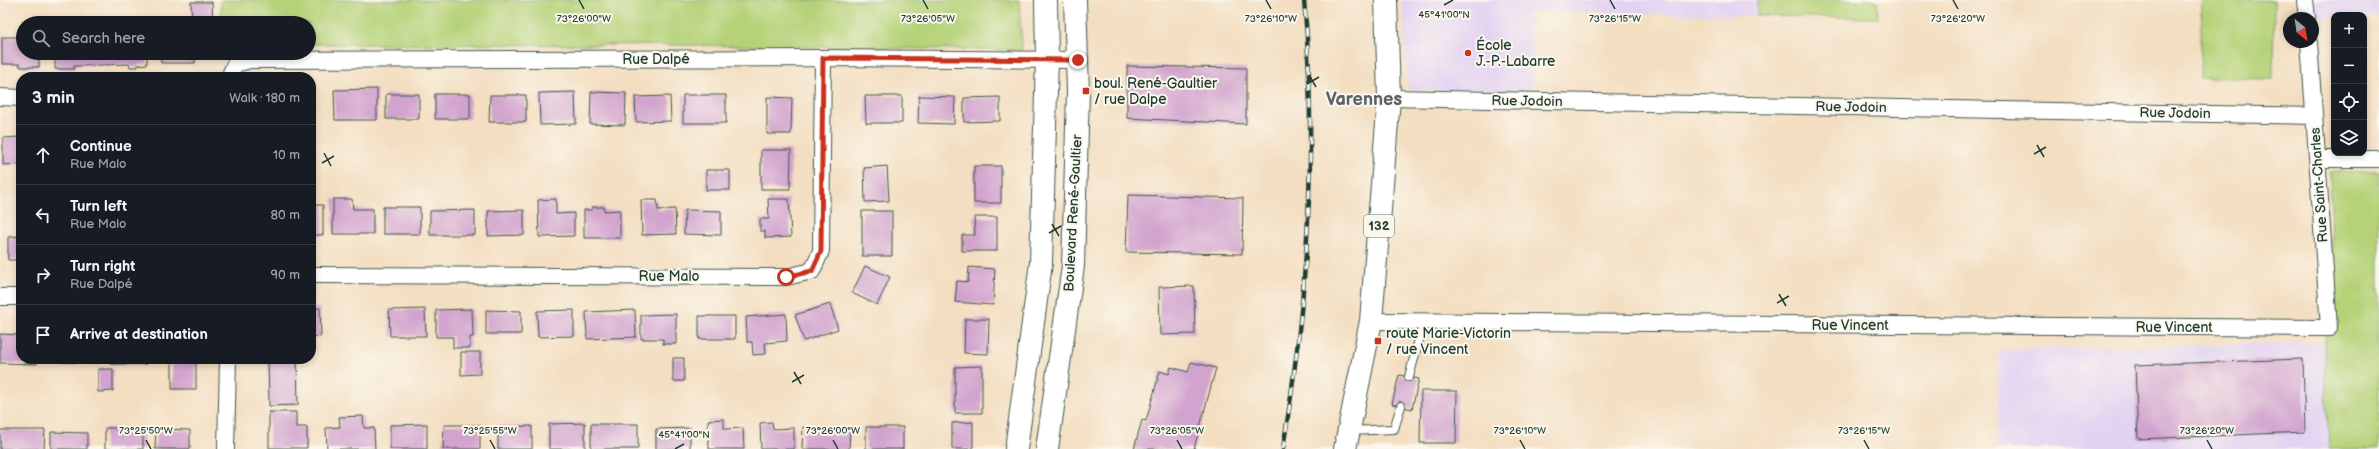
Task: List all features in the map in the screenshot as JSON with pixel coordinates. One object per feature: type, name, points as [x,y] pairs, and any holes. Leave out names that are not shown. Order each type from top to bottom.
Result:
[{"type":"street","name":"Boulevard René-Gaultier","points":[[1016,449],[1041,263],[1047,59],[1046,0]]},
{"type":"street","name":"Boulevard René-Gaultier","points":[[1048,449],[1073,266],[1078,60],[1075,0]]},
{"type":"street","name":"132","points":[[1346,440],[1371,321],[1389,98],[1386,0]]},
{"type":"street","points":[[2305,0],[2306,12]]},
{"type":"street","name":"Rue Saint-Charles","points":[[2308,48],[2329,328]]},
{"type":"street","name":"Rue Dalpé","points":[[316,60],[823,58],[1078,60]]},
{"type":"street","name":"Rue Malo","points":[[316,275],[786,277],[812,271],[821,251],[823,58]]},
{"type":"street","name":"Rue Dalpé","points":[[232,71],[250,60]]},
{"type":"street","points":[[0,98],[16,98]]},
{"type":"street","name":"Rue Jodoin","points":[[1389,98],[2314,116]]},
{"type":"street","points":[[2317,159],[2379,159]]},
{"type":"street","points":[[0,297],[16,298]]},
{"type":"street","name":"Rue Vincent","points":[[1371,321],[2329,328]]},
{"type":"street","points":[[226,449],[228,364]]},
{"type":"lane","points":[[1409,377],[1424,321]]},
{"type":"lane","points":[[1346,440],[1394,429],[1401,406]]},
{"type":"shaded area","name":"École J.-P.-Labarre","points":[[1402,0],[1757,0],[1757,16],[1530,11],[1533,91],[1408,90]]},
{"type":"shaded area","points":[[2309,0],[2379,0],[2379,17],[2367,16],[2367,12],[2331,12],[2331,18],[2319,18],[2319,12],[2310,12]]},
{"type":"shaded area","points":[[2324,342],[2329,449],[1997,449],[1999,350]]},
{"type":"green space","points":[[221,0],[1019,0],[1022,50],[674,45],[316,44],[316,16],[221,16]]},
{"type":"green space","points":[[1757,0],[1877,0],[1878,18],[1757,16]]},
{"type":"green space","points":[[2202,0],[2274,0],[2273,79],[2200,78]]},
{"type":"green space","points":[[2330,171],[2379,172],[2379,449],[2329,449],[2324,342],[2334,314]]},
{"type":"building","points":[[191,2],[212,2],[213,16],[192,16]]},
{"type":"building","points":[[2,37],[16,37],[16,60],[39,60],[39,67],[20,67],[20,64],[2,64]]},
{"type":"building","points":[[55,60],[147,60],[147,64],[138,65],[138,67],[130,67],[129,64],[74,66],[74,69],[55,69]]},
{"type":"building","points":[[161,60],[195,60],[195,63],[161,63]]},
{"type":"building","points":[[1127,66],[1246,68],[1246,124],[1127,118]]},
{"type":"building","points":[[377,89],[377,120],[335,120],[334,90]]},
{"type":"building","points":[[575,92],[576,124],[540,125],[539,93]]},
{"type":"building","points":[[591,92],[626,93],[625,125],[590,124]]},
{"type":"building","points":[[386,94],[419,94],[419,119],[386,119]]},
{"type":"building","points":[[435,94],[470,94],[470,119],[435,119]]},
{"type":"building","points":[[490,95],[526,95],[526,122],[489,122]]},
{"type":"building","points":[[683,95],[726,95],[726,123],[683,123]]},
{"type":"building","points":[[670,96],[671,121],[636,122],[635,97]]},
{"type":"building","points":[[865,96],[902,96],[902,123],[866,123]]},
{"type":"building","points":[[919,96],[955,97],[954,124],[918,123]]},
{"type":"building","points":[[767,97],[792,98],[791,134],[767,134]]},
{"type":"building","points":[[1000,97],[1000,121],[964,122],[964,98]]},
{"type":"building","points":[[16,137],[16,164],[3,165],[3,138]]},
{"type":"building","points":[[761,150],[791,150],[790,189],[761,189]]},
{"type":"building","points":[[887,166],[889,201],[865,202],[864,168]]},
{"type":"building","points":[[974,166],[1001,166],[1001,203],[974,203]]},
{"type":"building","points":[[706,170],[730,170],[730,190],[706,190]]},
{"type":"building","points":[[1128,195],[1243,198],[1242,254],[1126,252]]},
{"type":"building","points":[[333,199],[352,199],[353,209],[373,209],[373,234],[333,234]]},
{"type":"building","points":[[556,199],[556,214],[574,213],[574,236],[539,237],[538,200]]},
{"type":"building","points":[[768,199],[789,199],[791,237],[765,238],[765,231],[760,231],[760,219],[769,219]]},
{"type":"building","points":[[641,200],[657,200],[658,210],[675,209],[676,234],[642,235]]},
{"type":"building","points":[[316,205],[323,205],[323,235],[316,235]]},
{"type":"building","points":[[383,207],[420,207],[420,234],[383,234]]},
{"type":"building","points":[[592,207],[604,207],[604,211],[620,210],[620,238],[584,238],[584,210],[592,210]]},
{"type":"building","points":[[475,210],[475,235],[430,235],[430,211]]},
{"type":"building","points":[[524,210],[524,235],[488,236],[488,211]]},
{"type":"building","points":[[685,210],[721,211],[721,235],[684,234]]},
{"type":"building","points":[[862,211],[892,211],[892,256],[862,256]]},
{"type":"building","points":[[974,217],[997,217],[997,251],[962,251],[962,235],[975,235]]},
{"type":"building","points":[[16,236],[16,260],[8,260],[8,237]]},
{"type":"building","points":[[865,266],[890,277],[877,305],[852,293]]},
{"type":"building","points":[[969,267],[995,269],[993,305],[955,302],[957,281],[968,282]]},
{"type":"building","points":[[1194,286],[1195,334],[1160,335],[1159,287]]},
{"type":"building","points":[[830,304],[838,329],[804,341],[795,315]]},
{"type":"building","points":[[316,308],[320,308],[321,336],[316,336]]},
{"type":"building","points":[[425,309],[426,336],[390,336],[389,310]]},
{"type":"building","points":[[472,309],[473,337],[470,337],[470,348],[453,348],[453,337],[436,337],[436,310]]},
{"type":"building","points":[[486,310],[521,311],[521,334],[486,334]]},
{"type":"building","points":[[574,310],[574,336],[538,337],[537,311]]},
{"type":"building","points":[[635,310],[636,337],[587,339],[586,312]]},
{"type":"building","points":[[676,314],[676,344],[663,344],[663,339],[641,339],[641,315]]},
{"type":"building","points":[[786,314],[787,341],[765,343],[766,354],[753,355],[752,342],[747,342],[746,317]]},
{"type":"building","points":[[699,316],[735,316],[735,339],[699,339]]},
{"type":"building","points":[[965,319],[989,319],[988,354],[964,353]]},
{"type":"building","points":[[0,334],[16,335],[16,363],[0,363]]},
{"type":"building","points":[[461,352],[480,352],[480,374],[461,375]]},
{"type":"building","points":[[673,358],[684,358],[684,381],[673,381]]},
{"type":"building","points":[[2303,359],[2305,432],[2138,439],[2135,365]]},
{"type":"building","points":[[1191,362],[1216,368],[1194,449],[1134,449],[1142,420],[1146,421],[1160,371],[1169,374],[1171,367],[1188,372]]},
{"type":"building","points":[[172,364],[196,364],[196,389],[172,389]]},
{"type":"building","points":[[268,364],[297,364],[298,405],[269,406]]},
{"type":"building","points":[[982,366],[982,413],[955,413],[955,367]]},
{"type":"building","points":[[98,369],[113,369],[113,391],[98,392]]},
{"type":"building","points":[[1399,375],[1419,379],[1412,409],[1392,404]]},
{"type":"building","points":[[1421,391],[1457,391],[1456,443],[1420,443]]},
{"type":"building","points":[[269,412],[296,412],[296,427],[307,427],[307,448],[269,448]]},
{"type":"building","points":[[363,416],[364,428],[374,428],[375,449],[327,449],[326,428],[340,427],[339,417]]},
{"type":"building","points":[[724,419],[724,429],[743,428],[744,449],[709,449],[708,420]]},
{"type":"building","points":[[772,422],[773,429],[794,428],[794,449],[761,449],[760,423]]},
{"type":"building","points":[[973,422],[973,449],[952,449],[952,423]]},
{"type":"building","points":[[585,423],[585,449],[549,449],[549,424]]},
{"type":"building","points":[[427,424],[427,449],[390,449],[390,425]]},
{"type":"building","points":[[591,424],[638,424],[638,449],[591,449]]},
{"type":"building","points":[[444,425],[480,425],[480,449],[443,449]]},
{"type":"building","points":[[532,426],[532,449],[498,449],[498,427]]},
{"type":"building","points":[[803,427],[850,429],[849,449],[802,449]]},
{"type":"building","points":[[866,427],[903,427],[903,449],[866,449]]},
{"type":"building","points":[[105,428],[143,428],[143,449],[105,449]]},
{"type":"building","points":[[690,428],[690,449],[656,449],[656,429]]},
{"type":"building","points":[[156,429],[190,430],[190,449],[155,449]]},
{"type":"building","points":[[0,430],[45,430],[44,449],[0,449]]},
{"type":"building","points":[[51,432],[87,433],[87,449],[51,449]]},
{"type":"railway","points":[[1283,449],[1298,338],[1308,225],[1310,112],[1304,0]]},
{"type":"place","name":"École J.-P.-Labarre","points":[[1468,53]]},
{"type":"place","name":"boul. René-Gaultier / rue Dalpe","points":[[1086,91]]},
{"type":"place","name":"route Marie-Victorin / rue Vincent","points":[[1378,341]]},
{"type":"district","name":"Varennes","points":[[1364,99]]},
{"type":"route","points":[[786,277],[812,271],[821,251],[823,58],[1078,60]]}]
